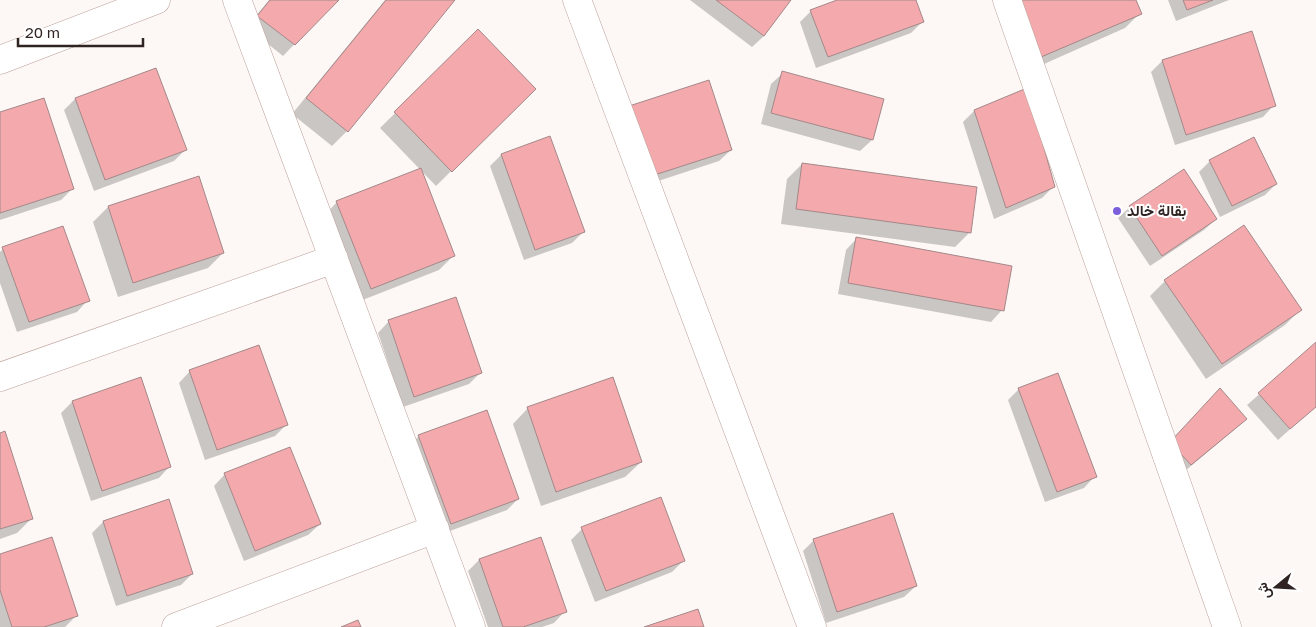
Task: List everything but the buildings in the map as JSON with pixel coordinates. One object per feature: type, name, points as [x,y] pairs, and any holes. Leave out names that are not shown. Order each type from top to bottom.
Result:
[{"type":"street","points":[[0,60],[156,0]]},
{"type":"street","points":[[237,0],[471,627]]},
{"type":"street","points":[[577,0],[812,627]]},
{"type":"street","points":[[1007,0],[1226,627]]},
{"type":"street","points":[[0,377],[334,259]]},
{"type":"street","points":[[176,627],[435,529]]},
{"type":"place","name":"بقالة خالد","points":[[1117,211]]}]
